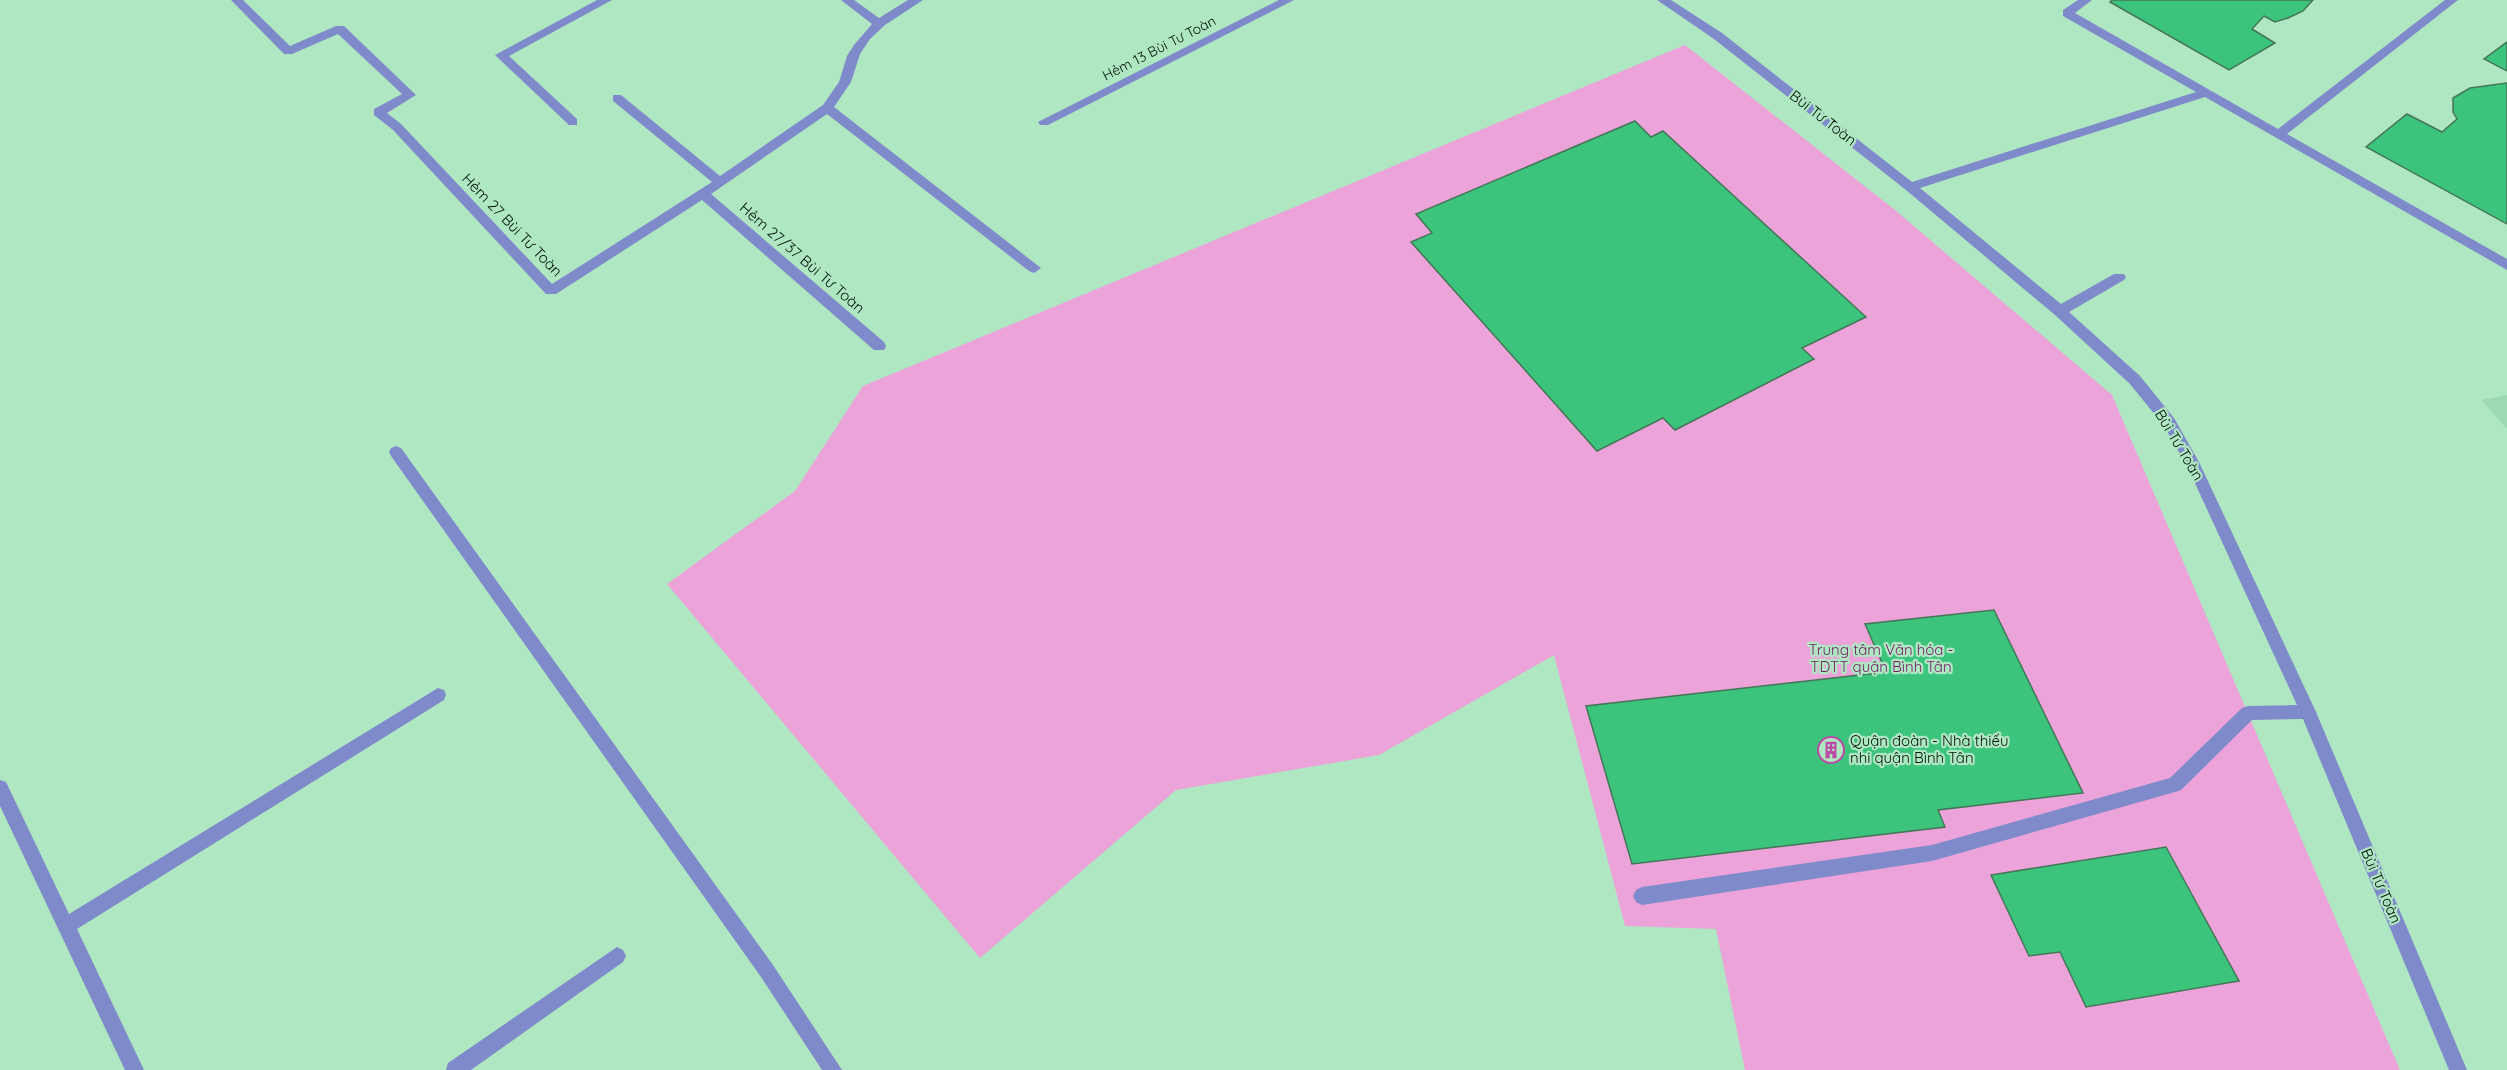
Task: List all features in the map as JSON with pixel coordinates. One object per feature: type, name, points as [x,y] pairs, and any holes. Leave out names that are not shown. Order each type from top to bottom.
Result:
[{"type":"street","name":"Hẻm 27 Bùi Tư Toàn","points":[[237,0],[288,51],[340,29],[410,95],[378,112],[397,127],[551,291],[704,195],[827,108],[841,90],[849,74],[853,56],[863,40],[879,23],[917,0]]},
{"type":"street","points":[[573,122],[501,55],[606,0]]},
{"type":"street","points":[[847,0],[879,23]]},
{"type":"street","name":"Hẻm 13 Bùi Tư Toàn","points":[[1044,122],[1288,0]]},
{"type":"street","name":"Bùi Tư Toàn","points":[[1663,0],[1718,36],[1910,187],[2060,312],[2135,380],[2169,422],[2194,466],[2308,712],[2458,1070]]},
{"type":"street","points":[[2086,0],[2067,13],[2507,265]]},
{"type":"street","points":[[2279,134],[2452,0]]},
{"type":"street","points":[[1910,187],[2206,93]]},
{"type":"street","points":[[617,98],[720,182]]},
{"type":"street","points":[[827,108],[1034,268]]},
{"type":"street","name":"Hẻm 27/37 Bùi Tư Toàn","points":[[704,195],[879,346]]},
{"type":"street","points":[[2060,312],[2119,277]]},
{"type":"street","points":[[396,452],[767,970],[833,1070]]},
{"type":"street","points":[[66,926],[438,695]]},
{"type":"street","points":[[1642,896],[1932,853],[2175,784],[2248,713],[2308,712]]},
{"type":"street","points":[[0,788],[135,1070]]},
{"type":"street","points":[[455,1070],[617,956]]},
{"type":"shaded area","points":[[2507,395],[2507,429],[2482,400]]},
{"type":"green space","name":"Trung tâm Văn hóa - TDTT quận Bình Tân","points":[[1685,45],[1895,210],[2112,395],[2400,1070],[1745,1070],[1716,929],[1625,926],[1554,655],[1379,755],[1176,790],[980,958],[667,584],[795,491],[863,386]]},
{"type":"building","points":[[2112,0],[2313,0],[2303,11],[2288,18],[2275,22],[2264,16],[2252,29],[2275,43],[2229,70],[2110,2]]},
{"type":"building","points":[[2507,42],[2507,71],[2484,59]]},
{"type":"building","points":[[2507,83],[2507,224],[2366,147],[2407,114],[2442,132],[2457,119],[2453,112],[2453,98],[2470,88]]},
{"type":"building","points":[[1635,121],[1651,137],[1663,131],[1866,317],[1802,348],[1814,359],[1675,430],[1663,418],[1597,451],[1411,242],[1432,233],[1416,214]]},
{"type":"building","name":"Quận đoàn - Nhà thiếu nhi quận Bình Tân","points":[[1994,610],[2083,793],[1938,810],[1945,827],[1632,864],[1586,706],[1886,672],[1865,624]]},
{"type":"building","points":[[2166,847],[2239,981],[2086,1007],[2060,952],[2029,956],[1991,875]]},
{"type":"place","name":"Quận đoàn - Nhà thiếu nhi quận Bình Tân","points":[[1831,750]]}]
